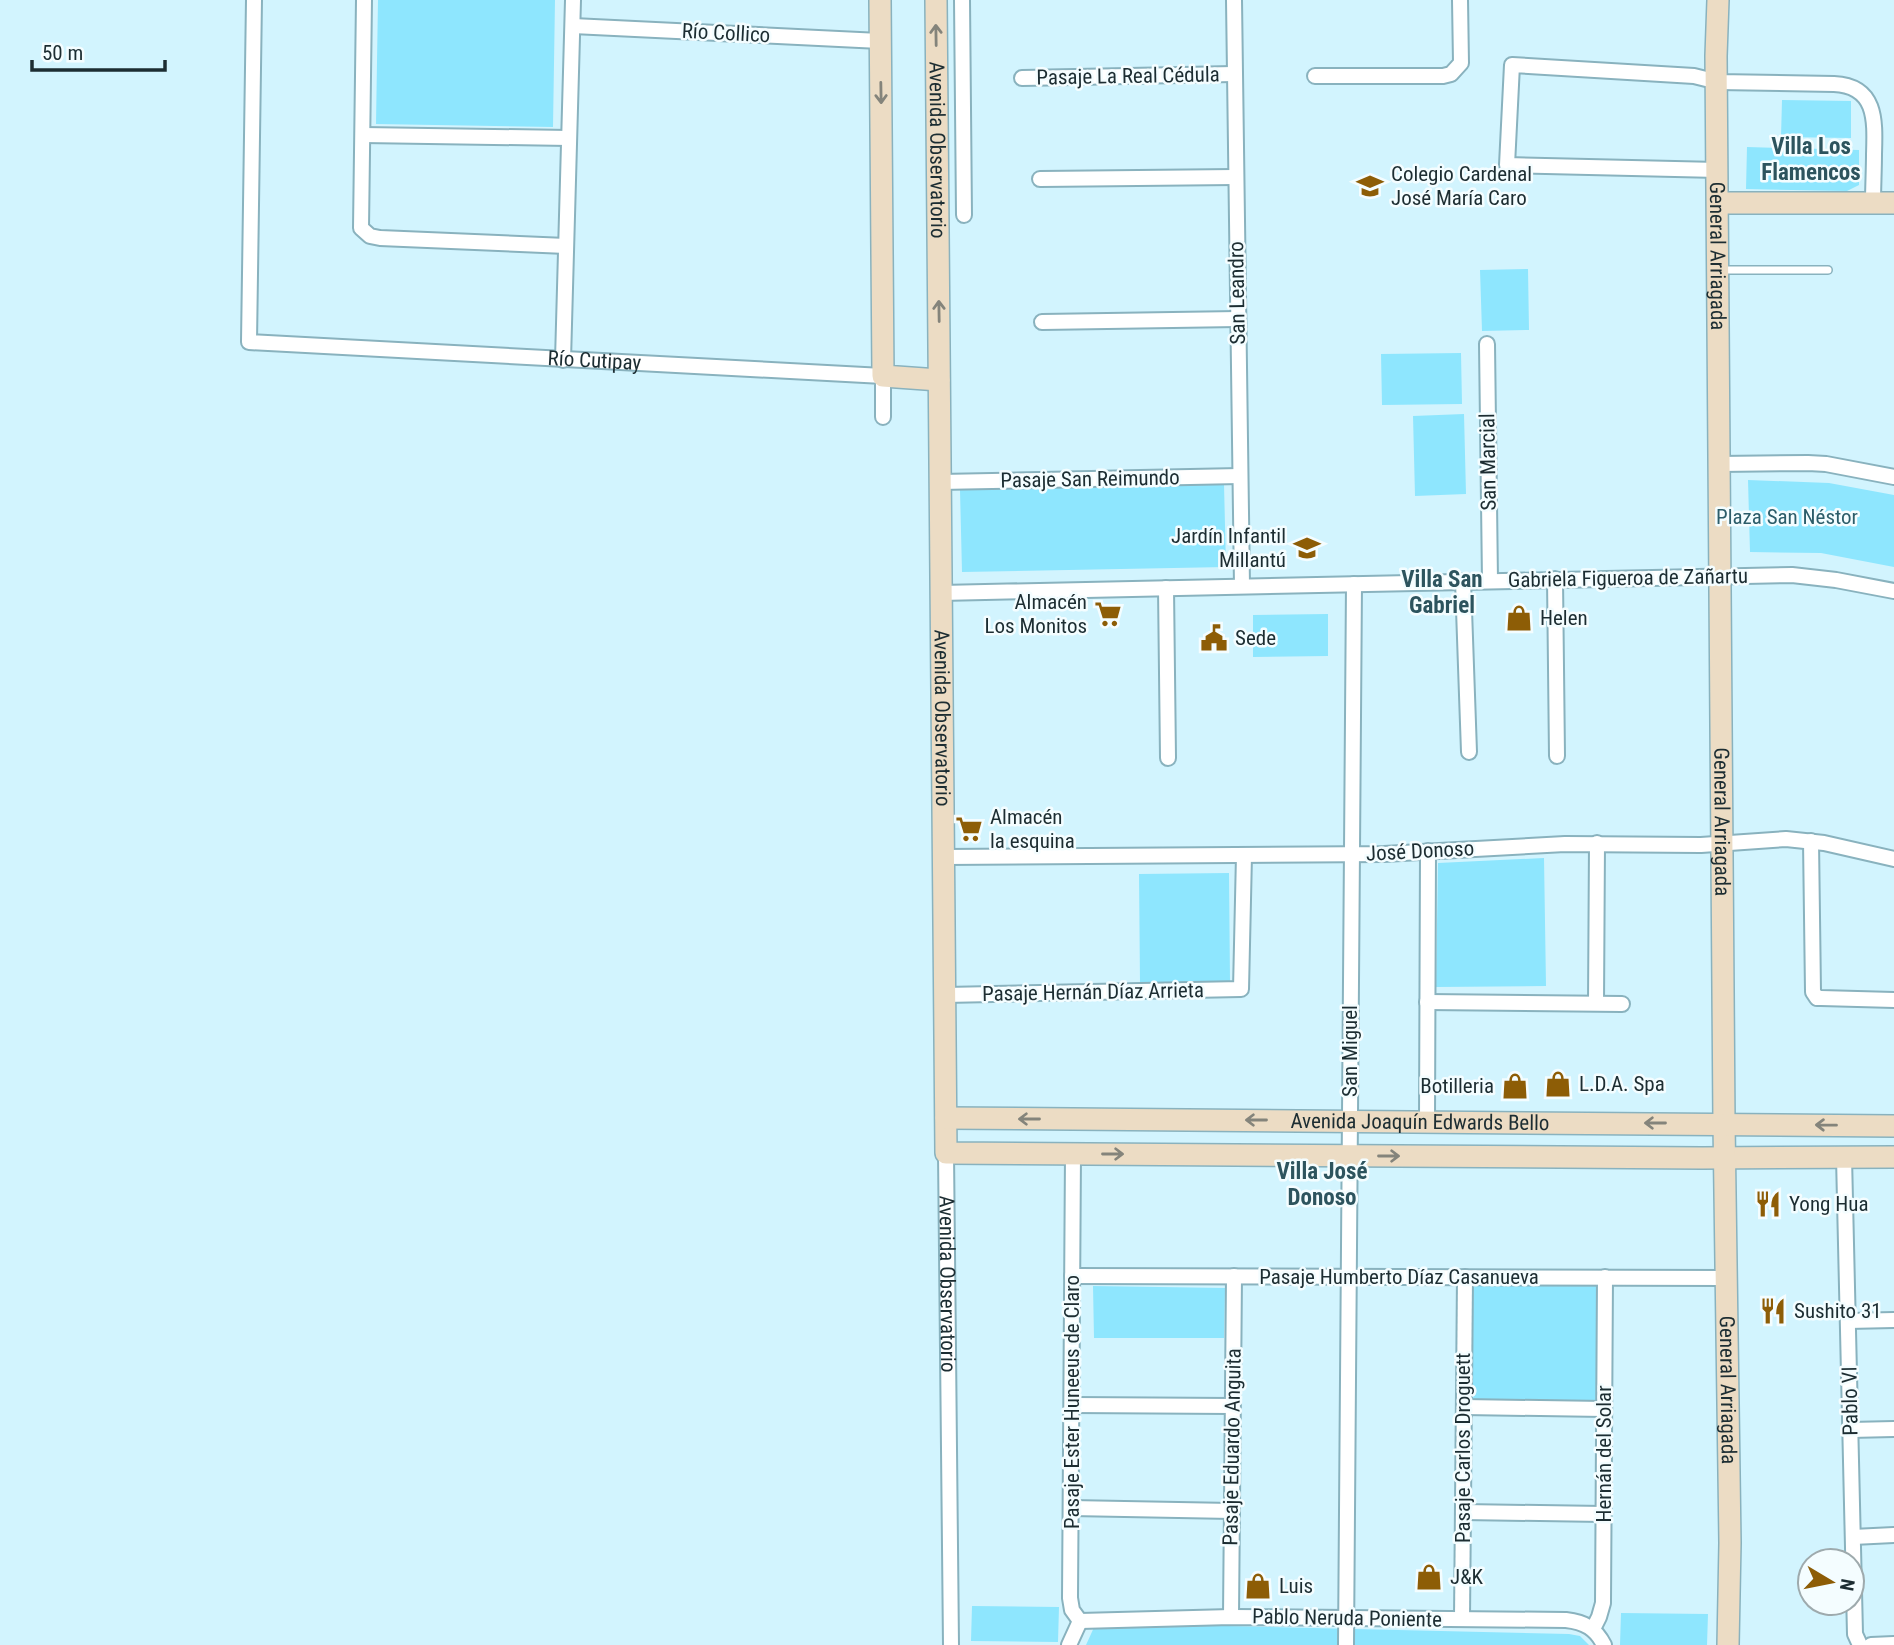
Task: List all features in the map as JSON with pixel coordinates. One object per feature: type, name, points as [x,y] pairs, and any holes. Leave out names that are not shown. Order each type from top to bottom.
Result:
[{"type":"street","name":"Río Cutipay","points":[[254,0],[249,342],[939,380]]},
{"type":"street","points":[[364,0],[361,228],[370,236],[380,238],[566,246]]},
{"type":"street","points":[[563,360],[573,0]]},
{"type":"street","points":[[880,0],[883,417]]},
{"type":"street","name":"Avenida Observatorio","points":[[936,0],[951,1645]]},
{"type":"street","points":[[962,0],[964,215]]},
{"type":"street","name":"San Leandro","points":[[1234,0],[1242,586]]},
{"type":"street","points":[[1315,76],[1451,74],[1461,63],[1460,0]]},
{"type":"street","name":"General Arriagada","points":[[1718,0],[1716,30],[1724,1157],[1730,1531],[1728,1645]]},
{"type":"street","name":"Río Collico","points":[[573,26],[880,41]]},
{"type":"street","points":[[1718,170],[1507,165],[1512,65],[1694,76],[1718,82],[1842,84],[1856,90],[1868,101],[1874,116],[1883,203],[1718,203]]},
{"type":"street","name":"Pasaje La Real Cédula","points":[[1023,78],[1234,74]]},
{"type":"street","points":[[363,135],[569,138]]},
{"type":"street","points":[[1040,179],[1235,177]]},
{"type":"street","points":[[1042,322],[1238,319]]},
{"type":"street","name":"San Marcial","points":[[1487,344],[1490,581]]},
{"type":"street","points":[[1720,464],[1826,464],[1894,477]]},
{"type":"street","name":"Pasaje San Reimundo","points":[[940,482],[1240,476]]},
{"type":"street","name":"Gabriela Figueroa de Zañartu","points":[[941,593],[1792,575],[1820,577],[1894,591]]},
{"type":"street","points":[[1555,579],[1558,757]]},
{"type":"street","points":[[1464,581],[1469,752]]},
{"type":"street","name":"San Miguel","points":[[1346,1645],[1354,583]]},
{"type":"street","points":[[1166,588],[1168,758]]},
{"type":"street","name":"José Donoso","points":[[944,857],[1352,854],[1597,843],[1722,844],[1765,839],[1811,841],[1894,859]]},
{"type":"street","points":[[1811,841],[1814,995],[1821,998],[1894,1000]]},
{"type":"street","points":[[1596,1003],[1597,843]]},
{"type":"street","points":[[1427,1121],[1428,851]]},
{"type":"street","name":"Pasaje Hernán Díaz Arrieta","points":[[945,995],[1241,989],[1244,855]]},
{"type":"street","points":[[1427,1002],[1622,1004]]},
{"type":"street","name":"Avenida Joaquín Edwards Bello","points":[[946,1118],[1894,1126]]},
{"type":"street","name":"Avenida Joaquín Edwards Bello","points":[[946,1153],[1894,1157]]},
{"type":"street","name":"Pasaje Ester Huneeus de Claro","points":[[1073,1154],[1071,1604],[1072,1611],[1080,1621]]},
{"type":"street","name":"Pablo VI","points":[[1844,1157],[1855,1634],[1860,1645]]},
{"type":"street","name":"Pasaje Humberto Díaz Casanueva","points":[[1072,1276],[1726,1278]]},
{"type":"street","name":"Pasaje Eduardo Anguita","points":[[1231,1617],[1234,1276]]},
{"type":"street","name":"Pasaje Carlos Droguett","points":[[1462,1619],[1465,1277]]},
{"type":"street","name":"Hernán del Solar","points":[[1592,1629],[1603,1603],[1605,1277]]},
{"type":"street","points":[[1848,1321],[1894,1320]]},
{"type":"street","points":[[1072,1405],[1232,1406]]},
{"type":"street","points":[[1464,1407],[1604,1409]]},
{"type":"street","points":[[1850,1430],[1894,1429]]},
{"type":"street","points":[[1071,1508],[1232,1511]]},
{"type":"street","points":[[1463,1512],[1604,1514]]},
{"type":"street","points":[[1853,1537],[1894,1535]]},
{"type":"street","name":"Pablo Neruda Poniente","points":[[1080,1621],[1231,1617],[1462,1619],[1576,1621],[1592,1629]]},
{"type":"street","points":[[1069,1645],[1080,1621]]},
{"type":"street","points":[[1592,1629],[1604,1645]]},
{"type":"street","points":[[1871,1645],[1894,1644]]},
{"type":"lane","points":[[1719,270],[1828,270]]},
{"type":"green space","points":[[378,0],[555,0],[553,127],[376,124]]},
{"type":"green space","points":[[1782,100],[1851,101],[1851,138],[1781,137]]},
{"type":"green space","points":[[1747,147],[1859,150],[1859,185],[1847,191],[1746,189]]},
{"type":"green space","points":[[1528,269],[1529,330],[1482,331],[1480,270]]},
{"type":"green space","points":[[1461,353],[1462,404],[1382,405],[1381,354]]},
{"type":"green space","points":[[1464,414],[1466,494],[1415,496],[1413,416]]},
{"type":"green space","name":"Plaza San Néstor","points":[[1748,480],[1829,483],[1894,495],[1894,567],[1821,553],[1750,552]]},
{"type":"green space","points":[[1224,484],[1226,567],[962,572],[960,490]]},
{"type":"green space","points":[[1328,614],[1328,656],[1253,657],[1253,615]]},
{"type":"green space","points":[[1544,858],[1546,986],[1436,987],[1438,863]]},
{"type":"green space","points":[[1229,873],[1230,982],[1140,983],[1139,874]]},
{"type":"green space","points":[[1472,1280],[1592,1281],[1598,1287],[1598,1400],[1592,1404],[1473,1403],[1467,1399],[1469,1285]]},
{"type":"green space","points":[[1093,1286],[1225,1288],[1224,1338],[1094,1338]]},
{"type":"green space","points":[[972,1606],[1059,1607],[1058,1642],[971,1641]]},
{"type":"green space","points":[[1621,1613],[1708,1614],[1707,1645],[1620,1645]]},
{"type":"green space","points":[[1096,1623],[1569,1634],[1580,1636],[1589,1645],[1086,1645]]},
{"type":"place","name":"Colegio Cardenal José María Caro","points":[[1370,186]]},
{"type":"place","name":"Jardín Infantil Millantú","points":[[1307,548]]},
{"type":"place","name":"Almacén Los Monitos","points":[[1108,614]]},
{"type":"place","name":"Helen","points":[[1519,618]]},
{"type":"place","name":"Sede","points":[[1214,638]]},
{"type":"place","name":"Almacén la esquina","points":[[969,829]]},
{"type":"place","name":"L.D.A. Spa","points":[[1558,1084]]},
{"type":"place","name":"Botilleria","points":[[1515,1086]]},
{"type":"place","name":"Yong Hua","points":[[1768,1204]]},
{"type":"place","name":"Sushito 31","points":[[1773,1311]]},
{"type":"place","name":"J&K","points":[[1429,1577]]},
{"type":"place","name":"Luis","points":[[1258,1586]]},
{"type":"district","name":"Villa Los Flamencos","points":[[1811,159]]},
{"type":"district","name":"Villa San Gabriel","points":[[1442,592]]},
{"type":"district","name":"Villa José Donoso","points":[[1322,1184]]}]
